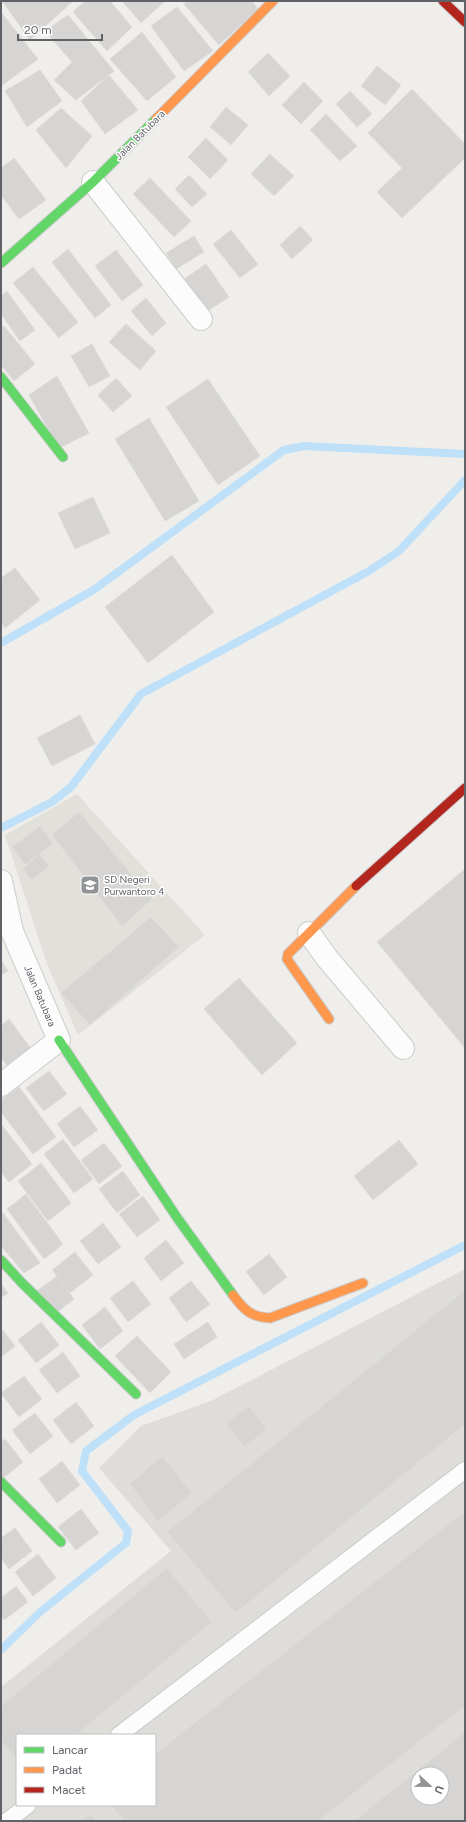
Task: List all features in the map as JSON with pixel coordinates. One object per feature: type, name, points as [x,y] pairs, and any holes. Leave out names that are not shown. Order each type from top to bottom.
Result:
[{"type":"main road","name":"Jalan Batubara","points":[[1,263],[93,182],[273,1]]},
{"type":"main road","points":[[443,1],[465,22]]},
{"type":"main road","points":[[1,377],[63,457]]},
{"type":"main road","points":[[329,1019],[287,959],[290,950],[353,889],[465,788]]},
{"type":"main road","points":[[59,1040],[178,1219],[241,1306],[257,1317],[270,1318],[362,1283]]},
{"type":"main road","points":[[1,1260],[22,1283],[136,1394]]},
{"type":"main road","points":[[1,1482],[61,1542]]},
{"type":"street","points":[[93,182],[201,319]]},
{"type":"street","name":"Jalan Batubara","points":[[1,881],[12,931],[59,1040]]},
{"type":"street","points":[[309,933],[327,958],[403,1048]]},
{"type":"street","points":[[1,1085],[59,1040]]},
{"type":"lane","points":[[120,1734],[465,1470]]},
{"type":"lane","points":[[7,1821],[27,1806]]},
{"type":"shaded area","name":"SD Negeri Purwantoro 4","points":[[77,794],[205,935],[78,1035],[47,964],[5,835]]},
{"type":"shaded area","points":[[465,1269],[465,1821],[1,1821],[1,1687],[171,1551],[99,1468],[141,1426],[211,1401]]},
{"type":"building","points":[[2,1],[73,1],[30,40]]},
{"type":"building","points":[[85,1],[110,1],[132,27],[107,51],[73,12]]},
{"type":"building","points":[[122,1],[165,1],[141,23]]},
{"type":"building","points":[[187,1],[252,1],[258,9],[219,45],[184,4]]},
{"type":"building","points":[[177,7],[213,51],[184,71],[151,26]]},
{"type":"building","points":[[1,12],[38,59],[1,86]]},
{"type":"building","points":[[68,15],[114,71],[76,100],[54,80],[72,62],[45,31]]},
{"type":"building","points":[[142,32],[176,77],[147,101],[110,59]]},
{"type":"building","points":[[268,53],[290,76],[269,96],[248,72]]},
{"type":"building","points":[[377,66],[401,85],[385,105],[361,86]]},
{"type":"building","points":[[40,70],[62,101],[27,127],[5,91]]},
{"type":"building","points":[[109,75],[138,110],[105,134],[81,101]]},
{"type":"building","points":[[304,82],[323,101],[301,124],[282,105]]},
{"type":"building","points":[[412,89],[465,144],[465,158],[402,218],[377,192],[402,168],[368,133]]},
{"type":"building","points":[[350,91],[372,114],[357,127],[336,104]]},
{"type":"building","points":[[226,107],[248,125],[231,145],[210,127]]},
{"type":"building","points":[[61,108],[92,136],[66,168],[36,130]]},
{"type":"building","points":[[326,114],[357,146],[340,161],[310,130]]},
{"type":"building","points":[[206,138],[228,160],[210,179],[188,157]]},
{"type":"building","points":[[270,154],[294,176],[274,196],[251,174]]},
{"type":"building","points":[[14,158],[46,200],[19,219],[1,195],[1,168]]},
{"type":"building","points":[[189,175],[207,194],[192,207],[175,189]]},
{"type":"building","points":[[150,178],[191,221],[174,237],[133,194]]},
{"type":"building","points":[[300,226],[313,240],[292,259],[280,245]]},
{"type":"building","points":[[231,230],[258,264],[240,278],[213,244]]},
{"type":"building","points":[[194,236],[204,252],[176,269],[166,253]]},
{"type":"building","points":[[68,249],[111,305],[95,318],[52,262]]},
{"type":"building","points":[[116,250],[143,285],[122,301],[95,266]]},
{"type":"building","points":[[206,264],[229,297],[206,312],[184,279]]},
{"type":"building","points":[[33,267],[78,322],[59,338],[13,283]]},
{"type":"building","points":[[7,291],[35,330],[20,341],[1,314],[1,296]]},
{"type":"building","points":[[146,298],[166,323],[152,336],[131,311]]},
{"type":"building","points":[[126,324],[156,351],[140,370],[109,342]]},
{"type":"building","points":[[4,326],[35,364],[14,381],[1,365],[1,328]]},
{"type":"building","points":[[92,344],[110,376],[89,387],[71,356]]},
{"type":"building","points":[[57,376],[89,433],[59,448],[29,395]]},
{"type":"building","points":[[116,378],[132,396],[113,412],[98,395]]},
{"type":"building","points":[[208,379],[260,456],[218,485],[166,407]]},
{"type":"building","points":[[149,418],[199,501],[165,521],[115,439]]},
{"type":"building","points":[[93,497],[110,533],[75,549],[58,513]]},
{"type":"building","points":[[172,555],[214,612],[148,663],[105,607]]},
{"type":"building","points":[[15,568],[40,600],[5,628],[1,623],[1,578]]},
{"type":"building","points":[[80,715],[95,744],[52,766],[37,738]]},
{"type":"building","points":[[79,812],[152,899],[122,926],[52,835]]},
{"type":"building","points":[[40,826],[53,843],[25,865],[12,847]]},
{"type":"building","points":[[39,854],[49,866],[32,880],[23,869]]},
{"type":"building","points":[[465,869],[465,1048],[377,942]]},
{"type":"building","points":[[151,917],[179,947],[90,1025],[61,993]]},
{"type":"building","points":[[1,960],[8,971],[1,975]]},
{"type":"building","points":[[239,978],[297,1043],[262,1075],[204,1009]]},
{"type":"building","points":[[9,1019],[32,1050],[9,1068],[1,1057],[1,1026]]},
{"type":"building","points":[[49,1071],[67,1094],[44,1111],[26,1088]]},
{"type":"building","points":[[19,1087],[56,1137],[33,1154],[1,1112],[1,1100]]},
{"type":"building","points":[[80,1106],[98,1130],[74,1147],[57,1124]]},
{"type":"building","points":[[1,1124],[32,1164],[9,1182],[1,1172]]},
{"type":"building","points":[[63,1139],[93,1179],[74,1193],[44,1154]]},
{"type":"building","points":[[399,1140],[418,1164],[373,1200],[354,1176]]},
{"type":"building","points":[[104,1143],[122,1166],[99,1184],[81,1160]]},
{"type":"building","points":[[41,1163],[71,1203],[48,1221],[18,1181]]},
{"type":"building","points":[[123,1171],[140,1195],[117,1213],[99,1189]]},
{"type":"building","points":[[26,1194],[63,1244],[44,1259],[7,1209]]},
{"type":"building","points":[[143,1196],[160,1220],[137,1237],[119,1214]]},
{"type":"building","points":[[3,1213],[40,1263],[24,1273],[1,1246],[1,1215]]},
{"type":"building","points":[[103,1223],[121,1247],[98,1264],[80,1241]]},
{"type":"building","points":[[166,1240],[184,1263],[161,1281],[144,1258]]},
{"type":"building","points":[[75,1252],[93,1275],[70,1293],[52,1270]]},
{"type":"building","points":[[269,1254],[287,1277],[264,1295],[246,1272]]},
{"type":"building","points":[[57,1276],[74,1299],[55,1314],[37,1291]]},
{"type":"building","points":[[133,1281],[151,1304],[128,1322],[110,1298]]},
{"type":"building","points":[[191,1281],[210,1304],[186,1322],[169,1298]]},
{"type":"building","points":[[1,1284],[8,1293],[1,1298]]},
{"type":"building","points":[[465,1290],[465,1424],[236,1613],[167,1532]]},
{"type":"building","points":[[105,1307],[123,1331],[100,1349],[82,1325]]},
{"type":"building","points":[[41,1322],[59,1345],[36,1363],[18,1340]]},
{"type":"building","points":[[208,1322],[217,1337],[184,1359],[174,1344]]},
{"type":"building","points":[[1,1328],[15,1346],[1,1357]]},
{"type":"building","points":[[137,1336],[171,1372],[150,1393],[115,1356]]},
{"type":"building","points":[[63,1352],[80,1376],[57,1393],[39,1370]]},
{"type":"building","points":[[24,1376],[42,1399],[19,1417],[1,1393]]},
{"type":"building","points":[[76,1402],[94,1426],[71,1444],[53,1420]]},
{"type":"building","points":[[249,1406],[267,1430],[244,1447],[226,1424]]},
{"type":"building","points":[[35,1413],[53,1436],[30,1454],[12,1430]]},
{"type":"building","points":[[5,1439],[23,1462],[1,1480],[1,1442]]},
{"type":"building","points":[[162,1456],[192,1493],[158,1521],[130,1484]]},
{"type":"building","points":[[62,1461],[80,1485],[57,1503],[39,1479]]},
{"type":"building","points":[[81,1509],[99,1533],[76,1550],[58,1527]]},
{"type":"building","points":[[465,1511],[465,1706],[318,1821],[124,1821],[112,1806],[156,1806],[156,1753]]},
{"type":"building","points":[[15,1528],[32,1551],[9,1569],[1,1558],[1,1538]]},
{"type":"building","points":[[38,1554],[56,1578],[33,1596],[15,1572]]},
{"type":"building","points":[[167,1568],[212,1622],[77,1734],[16,1734],[16,1759],[1,1740],[1,1706]]},
{"type":"building","points":[[16,1586],[28,1602],[4,1620],[1,1615],[1,1598]]},
{"type":"building","points":[[465,1732],[465,1821],[354,1821],[410,1776],[410,1806],[450,1806],[450,1766],[423,1766]]},
{"type":"building","points":[[90,1814],[97,1821],[82,1821]]},
{"type":"waterway","points":[[1,643],[95,589],[284,450],[304,446],[465,454]]},
{"type":"waterway","points":[[1,828],[52,802],[71,787],[141,694],[369,571],[399,551],[465,480]]},
{"type":"waterway","points":[[1,1650],[40,1612],[126,1543],[128,1531],[82,1471],[86,1451],[134,1415],[465,1245]]},
{"type":"traffic: fast","points":[[1,263],[93,182],[156,119]]},
{"type":"traffic: fast","points":[[1,377],[63,457]]},
{"type":"traffic: fast","points":[[59,1040],[178,1219],[233,1295]]},
{"type":"traffic: fast","points":[[1,1260],[22,1283],[136,1394]]},
{"type":"traffic: fast","points":[[1,1482],[61,1542]]},
{"type":"traffic: slow","points":[[156,119],[273,1]]},
{"type":"traffic: slow","points":[[329,1019],[287,959],[288,954],[356,886]]},
{"type":"traffic: slow","points":[[233,1295],[248,1312],[258,1316],[270,1318],[363,1283]]},
{"type":"traffic: jam","points":[[443,1],[465,22]]},
{"type":"traffic: jam","points":[[356,886],[465,788]]},
{"type":"place","name":"SD Negeri Purwantoro 4","points":[[90,885]]}]
